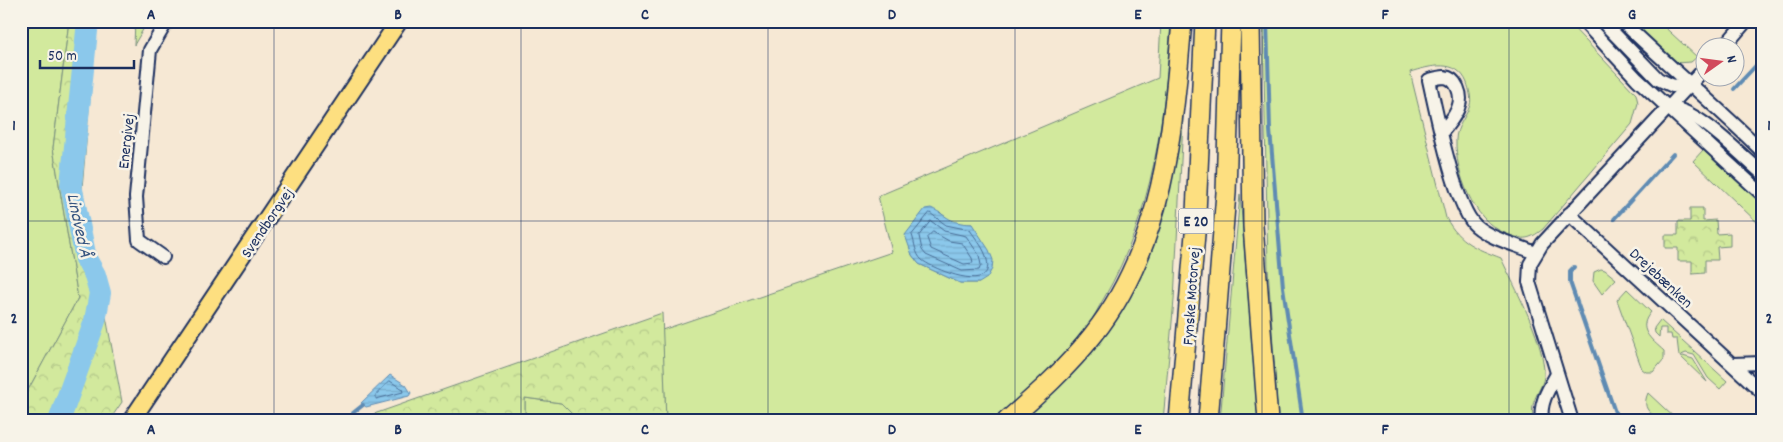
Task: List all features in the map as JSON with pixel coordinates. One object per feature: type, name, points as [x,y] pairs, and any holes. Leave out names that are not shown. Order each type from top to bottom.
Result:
[{"type":"highway","points":[[1007,421],[1064,369],[1094,334],[1120,295],[1140,253],[1156,209],[1165,164],[1174,112],[1182,21]]},
{"type":"highway","name":"Fynske Motorvej","points":[[1180,421],[1195,234],[1205,21]]},
{"type":"highway","name":"Fynske Motorvej","points":[[1208,421],[1226,193],[1231,21]]},
{"type":"highway","points":[[1250,21],[1253,226],[1268,421]]},
{"type":"main road","name":"Svendborgvej","points":[[131,421],[399,21]]},
{"type":"street","name":"Energivej","points":[[163,257],[139,240],[136,197],[150,50],[167,21]]},
{"type":"street","points":[[1583,21],[1627,70],[1762,194]]},
{"type":"street","points":[[1602,21],[1658,79],[1672,86],[1689,84]]},
{"type":"street","points":[[1622,21],[1689,84],[1723,112],[1762,151]]},
{"type":"street","points":[[1732,38],[1746,21]]},
{"type":"street","points":[[1572,421],[1529,282],[1529,268],[1536,253],[1569,214],[1696,77]]},
{"type":"street","points":[[1668,108],[1685,110],[1700,120],[1762,173]]},
{"type":"street","points":[[1442,132],[1467,218],[1481,230],[1536,253]]},
{"type":"street","name":"Drejebænken","points":[[1569,214],[1762,392]]},
{"type":"street","points":[[1733,364],[1762,363]]},
{"type":"street","points":[[1542,421],[1541,413],[1544,397],[1557,374]]},
{"type":"green space","points":[[33,21],[69,21],[53,148],[78,298],[21,403],[21,38]]},
{"type":"green space","points":[[69,21],[97,21],[82,188],[122,402],[109,421],[21,421],[21,403],[78,298],[53,148]]},
{"type":"green space","points":[[135,21],[148,21],[134,45]]},
{"type":"green space","points":[[1161,21],[1171,21],[1165,93],[1154,164],[1134,233],[1121,266],[1087,328],[1077,341],[1043,377],[993,421],[666,421],[662,330],[892,252],[878,196],[1158,78]],"holes":[[[940,212],[947,219],[954,222],[972,224],[979,283],[960,283],[919,264],[912,255],[909,241]]]},
{"type":"green space","points":[[1263,21],[1567,21],[1636,94],[1638,103],[1632,124],[1543,229],[1533,236],[1521,238],[1494,227],[1475,207],[1468,194],[1459,166],[1456,140],[1459,126],[1471,100],[1467,83],[1462,75],[1457,70],[1442,66],[1410,72],[1446,218],[1457,233],[1469,244],[1501,258],[1533,328],[1544,370],[1544,377],[1533,406],[1534,421],[1278,421],[1268,268]]},
{"type":"green space","points":[[1631,21],[1658,21],[1696,56],[1691,62],[1675,63]]},
{"type":"green space","points":[[1182,109],[1183,121],[1174,300],[1163,421],[1019,421],[1104,334]]},
{"type":"green space","points":[[1707,132],[1762,182],[1762,189],[1704,135]]},
{"type":"green space","points":[[1703,150],[1762,203],[1762,227],[1693,161]]},
{"type":"green space","points":[[1240,194],[1258,421],[1220,421]]},
{"type":"green space","points":[[1690,208],[1703,208],[1703,221],[1716,220],[1717,234],[1730,233],[1730,246],[1717,247],[1718,260],[1705,260],[1705,273],[1692,274],[1692,261],[1678,261],[1678,248],[1665,248],[1665,235],[1678,235],[1678,221],[1690,221]]},
{"type":"green space","points":[[1601,269],[1616,279],[1602,294],[1593,281],[1594,272]]},
{"type":"green space","points":[[1627,289],[1651,312],[1647,318],[1645,329],[1650,338],[1664,351],[1664,359],[1653,372],[1646,372],[1642,369],[1617,300]]},
{"type":"green space","points":[[662,313],[666,421],[579,421],[561,403],[525,398],[525,421],[354,421]]},
{"type":"green space","points":[[1660,320],[1727,381],[1720,389],[1708,378],[1694,355],[1686,353],[1679,356],[1677,339],[1672,339],[1671,334],[1666,334],[1666,328],[1660,328],[1659,337],[1655,333],[1654,328]]},
{"type":"green space","points":[[1681,357],[1693,359],[1707,382]]},
{"type":"green space","points":[[1648,393],[1678,421],[1659,418],[1653,415],[1646,407]]},
{"type":"green space","points":[[525,398],[561,403],[579,421],[525,421]]},
{"type":"water","points":[[931,208],[953,221],[972,224],[989,250],[993,260],[992,269],[987,278],[979,283],[960,283],[919,264],[912,255],[905,235],[925,209]]},
{"type":"water","points":[[390,375],[406,385],[411,393],[409,396],[366,407],[361,403]]},
{"type":"waterway","name":"Lindved Å","points":[[59,421],[95,321],[100,293],[95,275],[86,259],[71,185],[88,21]]},
{"type":"waterway","points":[[1267,21],[1270,130],[1283,287],[1303,421]]},
{"type":"waterway","points":[[1734,89],[1762,59]]},
{"type":"waterway","points":[[1614,219],[1673,154]]},
{"type":"waterway","points":[[1574,267],[1570,271],[1570,282],[1618,421]]},
{"type":"waterway","points":[[353,413],[363,405]]}]
